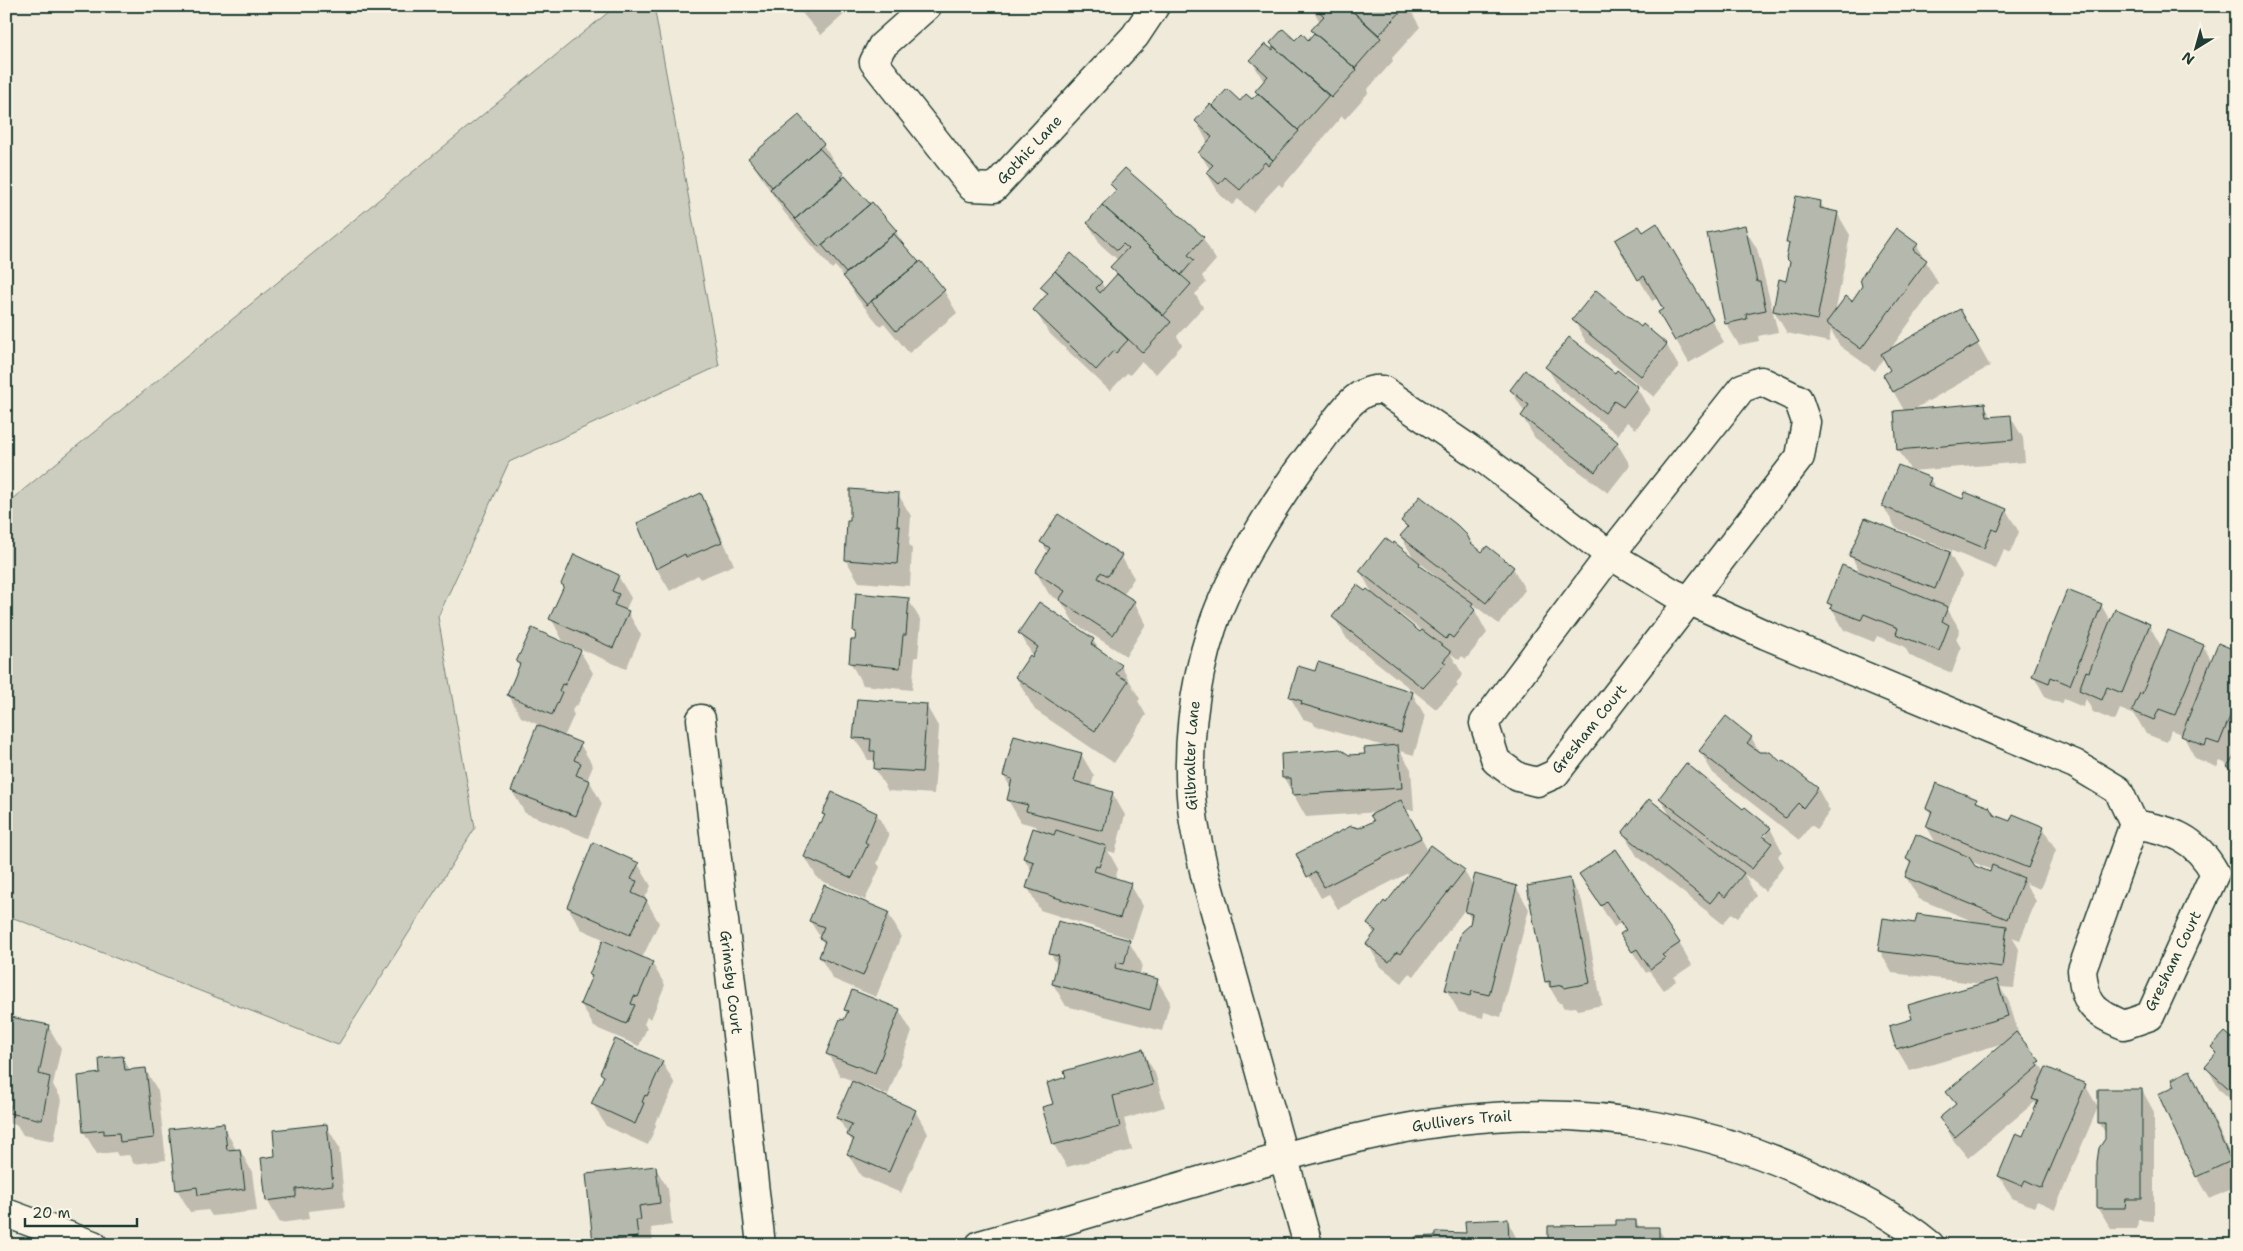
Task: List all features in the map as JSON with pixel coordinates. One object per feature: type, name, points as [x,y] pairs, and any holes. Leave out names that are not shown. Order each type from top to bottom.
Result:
[{"type":"street","name":"Gothic Lane","points":[[927,6],[882,46],[874,62],[972,187],[994,188],[1134,36],[1155,6]]},
{"type":"street","name":"Gresham Court","points":[[1761,381],[1798,399],[1806,422],[1800,457],[1690,601],[1555,774],[1537,782],[1518,777],[1496,761],[1484,723],[1610,555],[1742,388],[1761,381]]},
{"type":"street","name":"Gilbralter Lane","points":[[1308,1245],[1205,875],[1192,815],[1191,763],[1193,716],[1200,673],[1212,628],[1228,589],[1252,545],[1312,452],[1348,407],[1364,391],[1383,390],[1484,459],[1610,555]]},
{"type":"street","points":[[1610,555],[1690,601],[1766,635],[2075,764],[2118,790],[2134,824]]},
{"type":"street","name":"Grimsby Court","points":[[702,719],[761,1245]]},
{"type":"street","name":"Gresham Court","points":[[2134,824],[2181,835],[2205,855],[2215,873],[2150,1016],[2124,1025],[2100,1015],[2084,993],[2082,970],[2134,824]]},
{"type":"street","name":"Gullivers Trail","points":[[980,1245],[1283,1157],[1421,1125],[1493,1117],[1542,1115],[1630,1122],[1682,1130],[1752,1150],[1849,1194],[1894,1219],[1930,1245]]},
{"type":"street","points":[[6,1213],[94,1245]]},
{"type":"shaded area","points":[[616,6],[654,6],[719,366],[509,462],[438,617],[475,828],[338,1045],[6,915],[6,504]]},
{"type":"building","points":[[801,6],[815,6],[807,13]]},
{"type":"building","points":[[1313,6],[1347,6],[1381,38],[1355,68],[1311,30],[1324,16]]},
{"type":"building","points":[[1347,6],[1406,6],[1379,35]]},
{"type":"building","points":[[1283,29],[1295,40],[1302,33],[1308,40],[1314,33],[1357,70],[1331,98],[1270,43]]},
{"type":"building","points":[[1265,44],[1273,50],[1273,46],[1329,95],[1298,130],[1255,91],[1268,76],[1250,60]]},
{"type":"building","points":[[1227,89],[1240,101],[1246,94],[1252,99],[1258,93],[1299,131],[1273,160],[1212,106]]},
{"type":"building","points":[[1210,104],[1273,160],[1268,166],[1265,162],[1240,190],[1225,177],[1219,184],[1206,172],[1213,165],[1198,153],[1212,137],[1195,121]]},
{"type":"building","points":[[799,115],[824,144],[772,187],[748,158]]},
{"type":"building","points":[[819,148],[844,174],[841,176],[843,179],[795,219],[770,189]]},
{"type":"building","points":[[1125,168],[1204,237],[1188,255],[1194,260],[1181,275],[1102,205],[1116,190],[1110,184]]},
{"type":"building","points":[[845,176],[870,204],[819,247],[795,219]]},
{"type":"building","points":[[1796,196],[1821,201],[1820,208],[1838,212],[1817,320],[1773,311],[1779,279],[1786,281],[1790,262],[1786,258],[1789,243],[1786,243]]},
{"type":"building","points":[[872,202],[897,231],[846,273],[822,245]]},
{"type":"building","points":[[1102,205],[1191,284],[1163,316],[1110,267],[1128,248],[1123,244],[1117,250],[1087,223]]},
{"type":"building","points":[[1657,223],[1713,319],[1675,341],[1658,312],[1663,309],[1644,276],[1638,280],[1615,240],[1639,226],[1643,232]]},
{"type":"building","points":[[1745,225],[1757,282],[1760,282],[1766,310],[1746,314],[1747,319],[1725,324],[1707,233]]},
{"type":"building","points":[[1896,228],[1918,244],[1913,250],[1927,260],[1861,349],[1826,323],[1846,296],[1852,301],[1862,286],[1860,279]]},
{"type":"building","points":[[894,234],[919,262],[867,305],[843,276]]},
{"type":"building","points":[[1071,253],[1102,282],[1096,288],[1100,293],[1117,274],[1171,322],[1143,353],[1055,271]]},
{"type":"building","points":[[921,261],[945,290],[896,331],[871,301]]},
{"type":"building","points":[[1055,271],[1128,340],[1116,353],[1113,351],[1096,370],[1033,310],[1048,293],[1040,287]]},
{"type":"building","points":[[1596,290],[1641,327],[1643,324],[1667,344],[1641,376],[1572,320]]},
{"type":"building","points":[[1960,309],[1979,343],[1893,392],[1883,375],[1890,370],[1881,354]]},
{"type":"building","points":[[1569,337],[1615,373],[1617,370],[1638,387],[1623,407],[1614,401],[1605,413],[1545,367]]},
{"type":"building","points":[[1525,370],[1618,442],[1595,472],[1521,416],[1529,405],[1510,390]]},
{"type":"building","points":[[1985,403],[1987,417],[2011,415],[2013,440],[1897,450],[1894,411]]},
{"type":"building","points":[[1898,465],[1931,478],[1928,485],[1963,499],[1965,492],[2007,509],[1998,531],[1992,529],[1984,548],[1882,506]]},
{"type":"building","points":[[850,489],[899,493],[897,526],[900,526],[897,564],[845,560],[847,521],[850,521]]},
{"type":"building","points":[[701,493],[722,542],[686,557],[685,554],[656,569],[637,523]]},
{"type":"building","points":[[1420,496],[1457,525],[1467,535],[1471,543],[1482,552],[1487,546],[1514,567],[1486,603],[1400,536],[1408,527],[1401,521]]},
{"type":"building","points":[[1058,514],[1122,555],[1108,576],[1101,572],[1098,578],[1135,601],[1113,635],[1059,600],[1065,591],[1035,572],[1050,548],[1040,542]]},
{"type":"building","points":[[1865,518],[1950,552],[1935,589],[1849,556]]},
{"type":"building","points":[[1385,538],[1393,544],[1394,542],[1420,563],[1419,565],[1473,603],[1471,606],[1475,610],[1453,638],[1449,635],[1446,639],[1359,571]]},
{"type":"building","points":[[574,554],[619,575],[612,591],[619,594],[614,605],[629,611],[613,648],[549,619],[564,586],[561,584]]},
{"type":"building","points":[[1842,565],[1948,607],[1942,621],[1949,625],[1939,651],[1896,634],[1898,628],[1864,614],[1861,620],[1830,608],[1832,605],[1827,603]]},
{"type":"building","points":[[1357,585],[1365,591],[1367,589],[1420,632],[1422,630],[1451,652],[1443,661],[1446,663],[1423,688],[1332,617]]},
{"type":"building","points":[[2067,590],[2102,604],[2070,685],[2051,677],[2049,683],[2032,676]]},
{"type":"building","points":[[856,593],[909,598],[906,635],[903,635],[900,668],[849,663],[851,640],[855,640],[856,632],[853,631]]},
{"type":"building","points":[[1039,602],[1094,639],[1091,644],[1122,665],[1116,674],[1128,681],[1095,731],[1015,677],[1038,647],[1018,633]]},
{"type":"building","points":[[2115,609],[2150,624],[2122,693],[2107,687],[2102,700],[2079,690],[2086,671],[2089,672]]},
{"type":"building","points":[[532,628],[581,650],[565,685],[562,684],[559,691],[562,692],[552,715],[507,695],[520,664],[516,662]]},
{"type":"building","points":[[2168,630],[2204,645],[2175,715],[2159,709],[2154,720],[2132,711],[2140,693],[2142,694]]},
{"type":"building","points":[[2218,643],[2237,651],[2237,699],[2219,744],[2207,740],[2205,746],[2181,736]]},
{"type":"building","points":[[1318,662],[1413,692],[1401,733],[1301,704],[1302,701],[1289,697],[1298,666],[1315,671]]},
{"type":"building","points":[[857,699],[927,704],[922,772],[874,769],[875,751],[870,751],[871,739],[853,738]]},
{"type":"building","points":[[1726,716],[1752,737],[1747,743],[1759,752],[1770,752],[1818,788],[1803,808],[1798,803],[1785,818],[1699,751]]},
{"type":"building","points":[[537,725],[581,743],[574,760],[581,763],[576,775],[590,781],[576,816],[511,791]]},
{"type":"building","points":[[1014,735],[1082,753],[1074,781],[1113,792],[1103,831],[1026,811],[1028,805],[1007,800],[1012,779],[1003,776]]},
{"type":"building","points":[[1398,745],[1402,788],[1292,795],[1291,778],[1282,778],[1281,754],[1340,749],[1349,755],[1365,754],[1364,748]]},
{"type":"building","points":[[2237,753],[2237,773],[2227,766]]},
{"type":"building","points":[[1686,763],[1743,809],[1745,807],[1771,828],[1763,836],[1772,843],[1752,869],[1659,798]]},
{"type":"building","points":[[1936,783],[1977,799],[1976,802],[1989,807],[1994,815],[2010,821],[2013,814],[2044,827],[2028,868],[1926,827],[1932,811],[1926,808]]},
{"type":"building","points":[[832,792],[877,813],[865,842],[868,844],[852,878],[804,857],[819,822],[821,823],[825,815],[822,814]]},
{"type":"building","points":[[1649,799],[1744,873],[1725,897],[1719,892],[1710,903],[1622,833]]},
{"type":"building","points":[[1401,800],[1421,838],[1324,887],[1316,872],[1307,877],[1296,854],[1351,826],[1359,828],[1374,821],[1370,815]]},
{"type":"building","points":[[1033,828],[1054,835],[1056,830],[1106,846],[1099,867],[1096,866],[1094,871],[1131,883],[1120,918],[1026,888],[1034,862],[1023,858]]},
{"type":"building","points":[[1916,834],[1969,857],[1975,866],[1990,872],[1992,865],[2024,878],[2007,919],[1905,877],[1911,862],[1906,859]]},
{"type":"building","points":[[593,842],[639,863],[631,879],[637,881],[632,893],[647,900],[630,935],[567,907]]},
{"type":"building","points":[[1431,845],[1465,870],[1400,954],[1397,952],[1389,962],[1366,944],[1376,931],[1367,924],[1384,901],[1386,903]]},
{"type":"building","points":[[1616,849],[1680,943],[1662,955],[1665,958],[1650,969],[1637,949],[1632,952],[1620,934],[1626,930],[1606,901],[1601,906],[1579,874]]},
{"type":"building","points":[[1475,874],[1517,886],[1489,995],[1472,991],[1470,996],[1445,990],[1461,932],[1470,924],[1472,914],[1465,912]]},
{"type":"building","points":[[1570,878],[1590,983],[1564,988],[1563,985],[1550,987],[1550,981],[1545,982],[1527,886]]},
{"type":"building","points":[[824,885],[889,912],[863,976],[819,957],[825,941],[819,938],[824,927],[809,921]]},
{"type":"building","points":[[1917,914],[2007,926],[2002,967],[1878,951],[1883,918],[1915,923]]},
{"type":"building","points":[[1058,921],[1130,940],[1124,964],[1116,962],[1115,968],[1158,979],[1150,1010],[1052,984],[1059,956],[1049,954]]},
{"type":"building","points":[[603,940],[653,962],[638,997],[634,996],[631,1004],[635,1005],[626,1024],[580,1004],[592,976],[589,975]]},
{"type":"building","points":[[1997,979],[2008,1016],[1896,1049],[1889,1026],[1912,1019],[1908,1005]]},
{"type":"building","points":[[852,990],[900,1009],[875,1073],[826,1054],[840,1019],[844,1020],[848,1011],[844,1010]]},
{"type":"building","points":[[6,1016],[49,1025],[39,1074],[50,1077],[42,1120],[9,1113],[10,1105],[6,1104]]},
{"type":"building","points":[[2016,1032],[2040,1061],[2037,1063],[2039,1066],[1955,1137],[1939,1118],[1956,1104],[1946,1092]]},
{"type":"building","points":[[2225,1032],[2237,1042],[2237,1096],[2205,1067],[2217,1053],[2211,1047]]},
{"type":"building","points":[[615,1039],[663,1061],[647,1096],[645,1095],[642,1102],[644,1103],[635,1124],[591,1104],[604,1076],[600,1073]]},
{"type":"building","points":[[1143,1049],[1153,1085],[1113,1096],[1120,1127],[1053,1145],[1042,1107],[1053,1104],[1047,1083],[1066,1077],[1064,1071]]},
{"type":"building","points":[[123,1056],[125,1070],[146,1068],[154,1138],[120,1142],[119,1133],[104,1134],[104,1130],[83,1132],[78,1076],[100,1073],[99,1058]]},
{"type":"building","points":[[2046,1067],[2086,1084],[2042,1188],[2025,1180],[2022,1186],[1998,1176],[2016,1133],[2023,1136],[2038,1101],[2032,1099]]},
{"type":"building","points":[[2190,1070],[2231,1161],[2196,1177],[2158,1094],[2175,1086],[2172,1079]]},
{"type":"building","points":[[852,1081],[916,1110],[889,1172],[847,1154],[854,1139],[847,1135],[852,1124],[836,1118]]},
{"type":"building","points":[[2098,1089],[2142,1089],[2142,1199],[2126,1199],[2125,1208],[2097,1208],[2097,1162],[2099,1148],[2105,1139],[2105,1123],[2098,1123]]},
{"type":"building","points":[[224,1123],[227,1150],[240,1149],[245,1189],[198,1195],[197,1187],[176,1190],[169,1129]]},
{"type":"building","points":[[327,1124],[333,1185],[296,1189],[296,1197],[266,1201],[261,1158],[275,1156],[273,1130]]},
{"type":"building","points":[[656,1166],[660,1203],[639,1206],[641,1220],[636,1220],[638,1237],[593,1243],[586,1174]]},
{"type":"building","points":[[1508,1219],[1509,1245],[1415,1245],[1415,1237],[1436,1236],[1436,1232],[1466,1233],[1465,1221]]},
{"type":"building","points":[[1616,1220],[1636,1220],[1636,1227],[1659,1227],[1659,1245],[1548,1245],[1548,1226],[1616,1225]]}]
